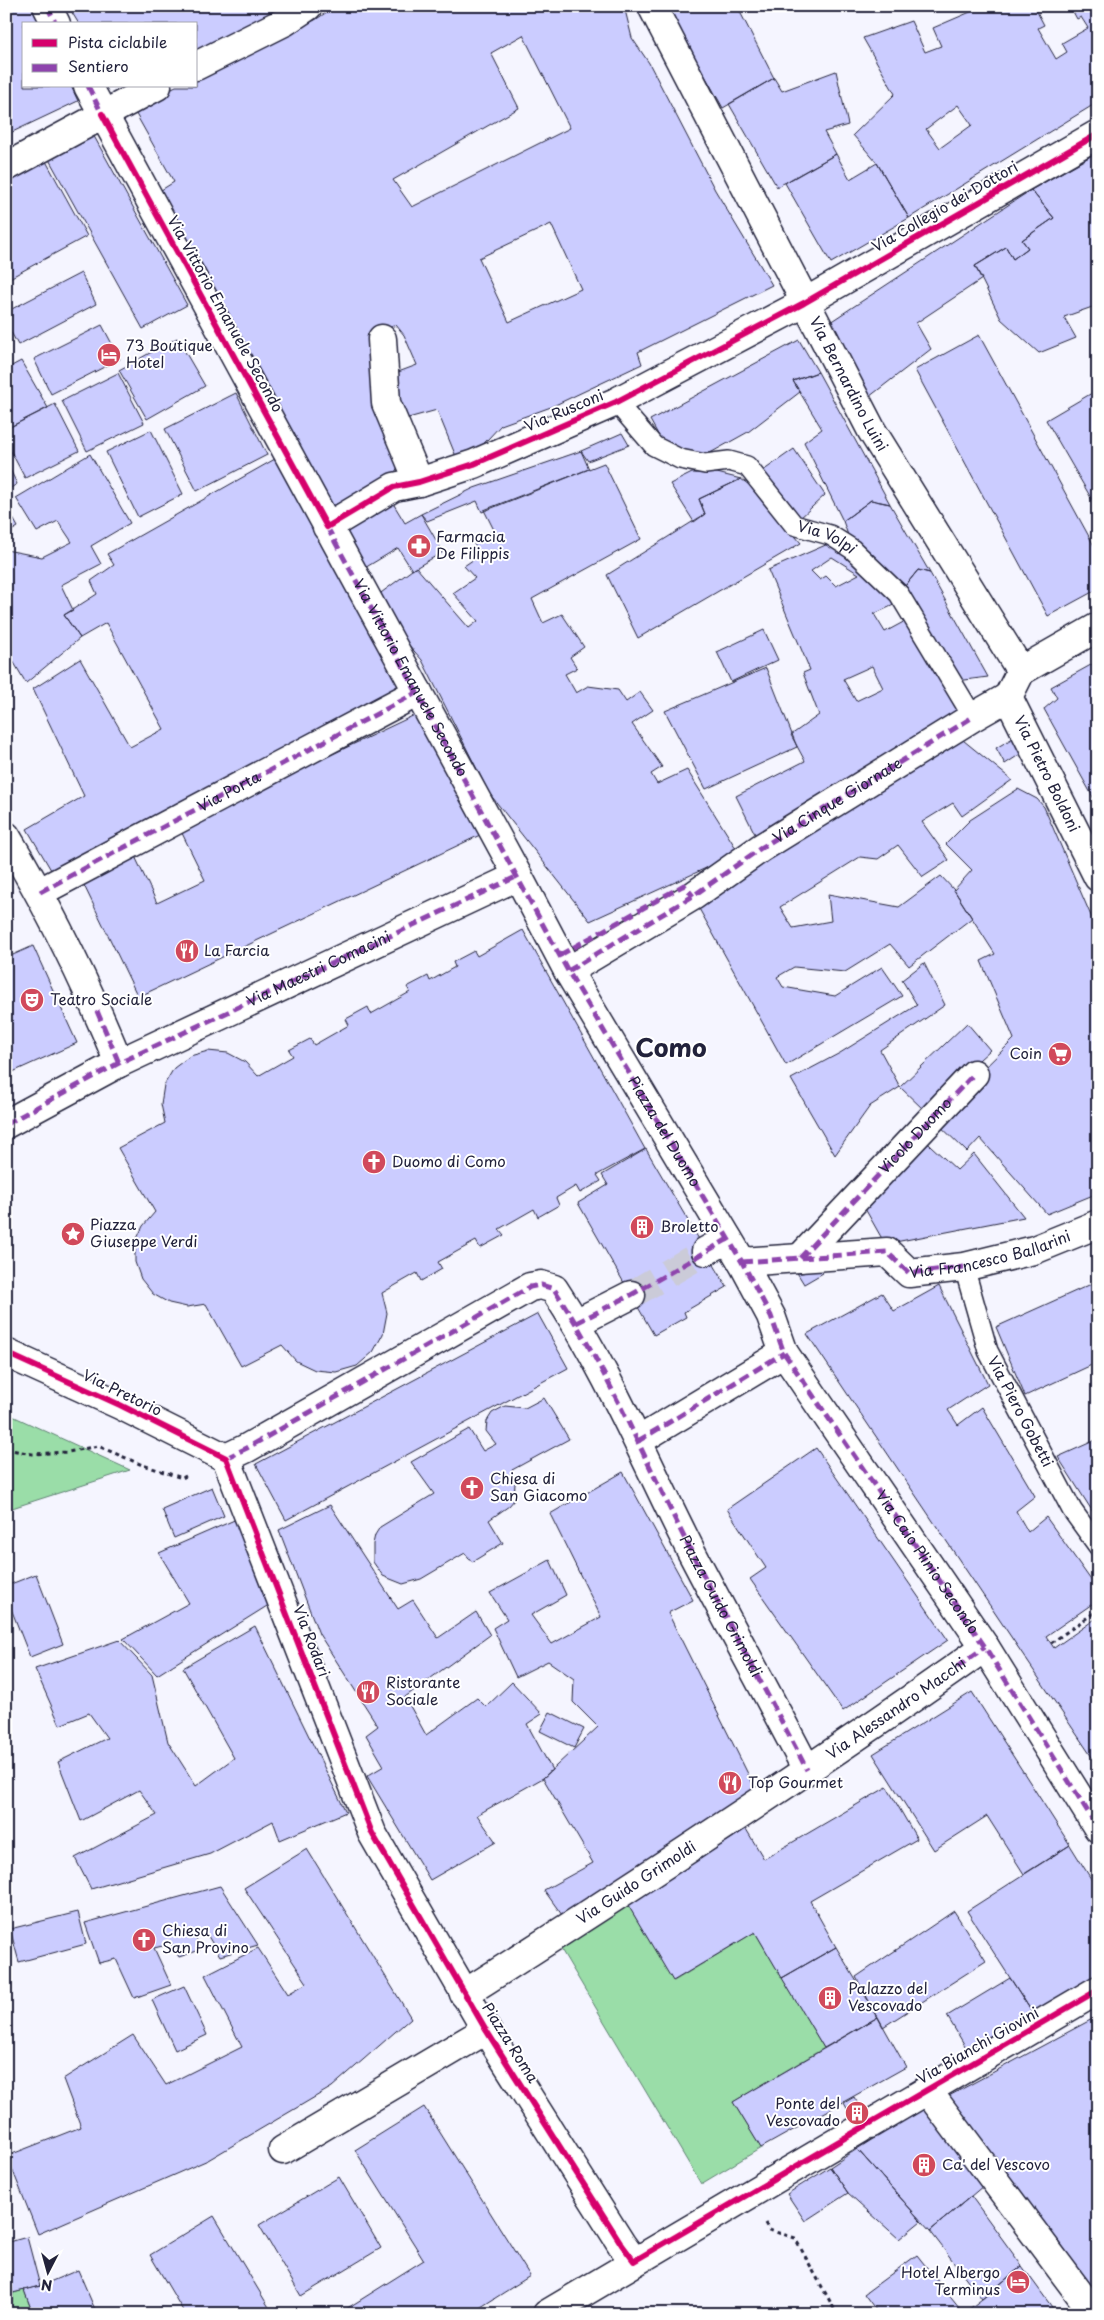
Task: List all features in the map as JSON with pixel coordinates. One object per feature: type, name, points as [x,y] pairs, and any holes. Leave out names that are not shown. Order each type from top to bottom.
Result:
[{"type":"street","points":[[48,6],[55,22]]},
{"type":"street","points":[[198,65],[284,22],[308,6]]},
{"type":"street","name":"Via Bernardino Luini","points":[[652,6],[804,303],[872,431],[1021,671]]},
{"type":"street","name":"Via Vittorio Emanuele Secondo","points":[[89,88],[564,963]]},
{"type":"street","points":[[6,167],[153,88]]},
{"type":"street","name":"Via Collegio dei Dottori","points":[[804,303],[1098,134]]},
{"type":"street","name":"Via Rusconi","points":[[327,527],[394,487],[419,482],[474,464],[616,402],[804,303]]},
{"type":"street","points":[[382,339],[386,403],[419,482]]},
{"type":"street","points":[[1008,697],[1021,671],[1098,627]]},
{"type":"street","name":"Via Porta","points":[[40,892],[418,692]]},
{"type":"street","name":"Via Cinque Giornate","points":[[564,963],[693,896],[761,848],[972,717],[1008,697]]},
{"type":"street","name":"Via Pietro Boldoni","points":[[1008,697],[1098,877]]},
{"type":"street","points":[[6,836],[40,892],[97,1011],[119,1063],[6,1124]]},
{"type":"street","name":"Via Maestri Comacini","points":[[119,1063],[518,876]]},
{"type":"street","name":"Piazza del Duomo","points":[[564,963],[717,1245],[742,1262],[760,1296]]},
{"type":"street","name":"Vicolo Duomo","points":[[800,1258],[974,1074]]},
{"type":"street","name":"Via Francesco Ballarini","points":[[800,1258],[887,1252],[909,1273],[964,1267],[1034,1250],[1098,1224]]},
{"type":"street","points":[[742,1262],[800,1258]]},
{"type":"street","points":[[226,1458],[247,1448],[530,1287],[541,1285],[554,1288],[576,1323],[631,1295]]},
{"type":"street","name":"Via Caio Plinio Secondo","points":[[760,1296],[771,1316],[784,1353],[985,1647],[1097,1826]]},
{"type":"street","name":"Piazza Guido Grimoldi","points":[[576,1323],[638,1441],[692,1552],[807,1770]]},
{"type":"street","name":"Via Pretorio","points":[[6,1352],[226,1458]]},
{"type":"street","points":[[638,1441],[784,1353]]},
{"type":"street","name":"Via Rodari","points":[[226,1458],[372,1834]]},
{"type":"street","name":"Via Alessandro Macchi","points":[[807,1770],[985,1647]]},
{"type":"street","name":"Via Guido Grimoldi","points":[[464,1994],[596,1910],[807,1770]]},
{"type":"street","name":"Piazza Roma","points":[[372,1834],[486,2030],[634,2261]]},
{"type":"street","name":"Via Bianchi Giovini","points":[[547,2314],[634,2261],[1098,1990]]},
{"type":"street","name":"Piazza Roma","points":[[283,2150],[486,2030]]},
{"type":"street","name":"Via Bianchi Giovini","points":[[927,2090],[1091,2309]]},
{"type":"lane","name":"Via Volpi","points":[[616,402],[654,446],[680,458],[704,464],[729,461],[748,466],[794,525],[830,535],[852,549],[899,594],[972,717]]},
{"type":"lane","name":"Via Piero Gobetti","points":[[964,1267],[988,1351],[1072,1510],[1092,1541],[1098,1546]]},
{"type":"path","points":[[6,1450],[32,1454],[68,1452],[98,1446]]},
{"type":"path","points":[[1051,1643],[1098,1610]]},
{"type":"path","points":[[749,2194],[769,2230],[795,2238],[837,2314]]},
{"type":"green space","points":[[6,1413],[130,1470],[6,1510]]},
{"type":"green space","points":[[628,1905],[674,1981],[755,1932],[824,2048],[733,2102],[761,2148],[701,2184],[559,1946]]},
{"type":"green space","points":[[24,2290],[33,2314],[11,2314],[13,2293]]},
{"type":"building","points":[[6,6],[33,6],[40,22],[22,22],[22,88],[72,88],[78,101],[6,135]]},
{"type":"building","points":[[68,6],[289,6],[198,55],[198,22],[78,22]]},
{"type":"building","points":[[336,6],[624,6],[632,38],[649,63],[715,190],[772,285],[638,352],[642,364],[551,407],[501,425],[475,453],[457,459],[437,410],[401,420],[393,374],[417,365],[404,335],[396,325],[383,330],[398,467],[394,474],[331,507],[158,192],[174,182],[132,107],[172,88],[198,88],[198,75],[315,20]],"holes":[[[523,35],[570,128],[412,207],[393,180],[519,108],[491,53]],[[551,224],[581,289],[509,322],[479,258]]]},
{"type":"building","points":[[666,6],[737,6],[774,78],[723,108]]},
{"type":"building","points":[[973,6],[1034,6],[1044,25],[1038,28],[1056,59],[1067,52],[1062,43],[1088,28],[1081,17],[1077,19],[1070,6],[1098,6],[1098,102],[909,218],[877,163],[853,135],[895,94],[863,38],[911,21],[925,52],[941,46],[933,28],[975,10]],"holes":[[[958,105],[972,125],[940,148],[926,129]]]},
{"type":"building","points":[[836,71],[848,125],[824,132],[836,154],[777,187],[729,104],[774,78],[782,91]]},
{"type":"building","points":[[90,129],[187,305],[143,329],[46,154]]},
{"type":"building","points":[[1098,152],[1098,305],[1064,317],[1076,338],[1039,353],[1001,319],[975,266],[1006,247],[1013,259],[1028,248],[1022,240],[1054,218],[1031,190]]},
{"type":"building","points":[[42,154],[87,236],[6,280],[6,174]]},
{"type":"building","points":[[836,154],[850,179],[877,163],[909,218],[831,263],[785,183]]},
{"type":"building","points":[[1031,190],[1054,218],[1022,240],[1028,248],[1013,259],[1006,247],[975,266],[982,279],[916,323],[931,349],[865,400],[824,326]]},
{"type":"building","points":[[81,273],[96,304],[18,345],[6,323],[6,312]]},
{"type":"building","points":[[102,325],[120,359],[51,394],[34,359]]},
{"type":"building","points":[[979,335],[1098,553],[1098,589],[1048,616],[915,370]]},
{"type":"building","points":[[177,338],[205,386],[147,419],[119,370]]},
{"type":"building","points":[[799,340],[818,372],[793,381],[800,392],[748,432],[712,452],[698,456],[679,450],[660,438],[650,420]]},
{"type":"building","points":[[21,361],[48,408],[6,429],[6,369]]},
{"type":"building","points":[[818,372],[890,504],[871,500],[843,521],[804,442],[822,429],[793,381]]},
{"type":"building","points":[[118,373],[144,423],[87,451],[62,401]]},
{"type":"building","points":[[236,393],[267,455],[197,491],[165,429]]},
{"type":"building","points":[[1092,393],[1095,399],[1098,397],[1098,510],[1046,420]]},
{"type":"building","points":[[55,404],[79,451],[25,478],[6,442],[6,429]]},
{"type":"building","points":[[151,430],[183,494],[138,517],[106,452]]},
{"type":"building","points":[[622,433],[629,445],[588,461],[581,451]]},
{"type":"building","points":[[794,449],[825,495],[799,519],[760,473]]},
{"type":"building","points":[[581,451],[589,469],[482,512],[477,501],[427,521],[421,514],[474,488]]},
{"type":"building","points":[[90,454],[130,523],[91,546],[101,564],[61,585],[73,610],[64,615],[80,638],[26,683],[6,649],[6,550],[42,557],[72,542],[58,521],[37,532],[16,498]]},
{"type":"building","points":[[275,459],[400,687],[54,875],[27,829],[84,796],[33,689],[80,659],[130,747],[164,729],[106,623],[80,638],[64,615],[97,594],[91,581],[114,565],[107,554]]},
{"type":"building","points":[[6,461],[17,484],[6,491]]},
{"type":"building","points":[[604,463],[641,539],[532,599],[543,623],[562,614],[584,647],[570,657],[577,668],[565,674],[576,693],[588,686],[618,690],[626,702],[640,692],[653,710],[632,724],[662,767],[651,774],[657,784],[687,770],[739,853],[590,921],[489,793],[422,660],[370,601],[416,567],[469,628],[478,621],[453,593],[475,578],[464,566],[480,555],[473,542],[494,530],[484,510]]},
{"type":"building","points":[[692,473],[717,473],[741,479],[699,499],[705,514],[694,522],[670,484]]},
{"type":"building","points":[[741,479],[755,489],[801,543],[638,638],[607,575],[705,514],[699,499]]},
{"type":"building","points":[[388,495],[405,523],[421,514],[443,552],[412,570],[398,548],[363,569],[337,526]]},
{"type":"building","points":[[871,500],[890,504],[930,573],[918,570],[901,591],[849,538],[843,521]]},
{"type":"building","points":[[6,506],[18,527],[6,534]]},
{"type":"building","points":[[828,544],[869,572],[898,603],[874,614],[885,632],[909,619],[963,716],[757,838],[736,796],[805,761],[791,735],[819,715],[803,673],[810,670],[768,570]],"holes":[[[832,557],[859,574],[836,586],[826,576],[820,580],[811,571]],[[872,666],[883,688],[856,701],[843,679]]]},
{"type":"building","points":[[918,570],[930,573],[988,677],[957,681],[901,591]]},
{"type":"building","points":[[764,630],[778,660],[731,682],[717,652]]},
{"type":"building","points":[[1098,661],[1098,806],[1044,709],[1057,698],[1051,687]]},
{"type":"building","points":[[766,668],[797,747],[706,789],[665,711]]},
{"type":"building","points":[[421,712],[480,835],[138,997],[79,875],[132,850],[157,903],[205,880],[177,823],[236,800]]},
{"type":"building","points":[[958,736],[1012,780],[962,816],[953,803],[922,822],[949,860],[923,877],[898,845],[878,859],[860,857],[780,907],[793,928],[831,921],[828,894],[899,907],[941,876],[954,890],[972,918],[909,966],[890,944],[845,972],[794,967],[777,977],[783,987],[835,996],[882,967],[902,996],[786,1065],[697,905]]},
{"type":"building","points":[[1013,738],[1022,753],[1005,764],[996,748]]},
{"type":"building","points":[[1018,789],[1037,799],[1044,807],[1098,932],[1098,1193],[1047,1214],[980,1138],[967,1152],[933,1119],[1014,1039],[981,961],[995,954],[954,890],[972,870],[946,844],[970,820]]},
{"type":"building","name":"Duomo di Como","points":[[523,930],[645,1149],[597,1175],[601,1181],[580,1193],[576,1186],[556,1198],[559,1205],[538,1217],[534,1209],[499,1229],[504,1235],[480,1248],[476,1241],[438,1262],[442,1269],[421,1281],[417,1273],[382,1293],[387,1313],[383,1334],[373,1352],[357,1366],[336,1372],[315,1370],[296,1361],[282,1345],[241,1366],[206,1304],[187,1307],[169,1303],[153,1294],[141,1279],[135,1262],[135,1243],[143,1226],[155,1212],[118,1148],[165,1123],[161,1104],[164,1085],[174,1068],[190,1056],[208,1051],[228,1053],[245,1062],[258,1076],[293,1056],[289,1050],[310,1039],[314,1045],[349,1025],[346,1019],[368,1007],[371,1014],[410,992],[407,987],[428,976],[430,981],[455,967],[453,962],[474,951],[477,956]]},
{"type":"building","name":"Teatro Sociale","points":[[33,946],[77,1043],[6,1075],[6,958]]},
{"type":"building","points":[[924,963],[945,1005],[880,1050],[900,1087],[870,1106],[835,1155],[791,1079],[840,1053],[917,1005],[902,980]]},
{"type":"building","points":[[967,1023],[990,1050],[924,1110],[900,1087]]},
{"type":"building","points":[[918,1134],[957,1170],[974,1154],[1024,1217],[885,1244],[859,1198]]},
{"type":"building","name":"Broletto","points":[[646,1149],[727,1287],[684,1312],[686,1317],[654,1335],[578,1203],[608,1185],[602,1175]]},
{"type":"building","points":[[814,1260],[823,1273],[804,1284],[796,1271]]},
{"type":"building","points":[[1098,1281],[1098,1362],[1025,1396],[996,1327]]},
{"type":"building","points":[[939,1286],[988,1384],[948,1410],[958,1425],[982,1407],[1035,1496],[1016,1511],[1028,1532],[1046,1517],[1098,1590],[1098,1600],[1046,1636],[1054,1648],[1098,1617],[1098,1766],[807,1334],[882,1293],[894,1311]]},
{"type":"building","points":[[538,1314],[568,1368],[286,1520],[256,1464]]},
{"type":"building","name":"Chiesa di San Giacomo","points":[[544,1398],[569,1439],[512,1470],[515,1483],[514,1500],[509,1506],[489,1520],[503,1543],[472,1562],[465,1553],[421,1579],[403,1584],[383,1576],[373,1562],[375,1535],[380,1527],[434,1494],[411,1462],[469,1429],[483,1451],[496,1444],[486,1431],[487,1421],[492,1413],[505,1406],[525,1408]]},
{"type":"building","points":[[1098,1439],[1098,1520],[1058,1457]]},
{"type":"building","points":[[816,1448],[948,1640],[843,1711],[750,1579],[766,1568],[727,1509]]},
{"type":"building","points":[[623,1472],[693,1600],[668,1613],[756,1790],[562,1915],[544,1890],[593,1863],[543,1778],[598,1727],[573,1702],[574,1679],[548,1661],[516,1677],[493,1628],[507,1619],[490,1593],[550,1560],[566,1595],[531,1615],[552,1644],[601,1617],[550,1514]]},
{"type":"building","points":[[212,1487],[224,1516],[174,1538],[162,1509]]},
{"type":"building","points":[[330,1505],[398,1609],[413,1600],[438,1638],[476,1612],[490,1635],[405,1697],[426,1735],[477,1698],[486,1707],[512,1682],[542,1714],[527,1724],[552,1770],[543,1778],[477,1815],[496,1842],[430,1880],[367,1776],[384,1766],[366,1735],[378,1726],[319,1634],[279,1530]]},
{"type":"building","points":[[239,1518],[275,1601],[157,1675],[123,1639],[189,1603],[159,1553]]},
{"type":"building","points":[[36,1574],[63,1644],[30,1657],[6,1596],[6,1586]]},
{"type":"building","points":[[255,1626],[346,1812],[280,1840],[273,1821],[210,1854],[91,1889],[75,1858],[157,1815],[139,1790],[81,1821],[58,1762],[107,1738],[89,1713],[60,1725],[35,1669],[119,1640],[152,1675],[168,1742],[196,1786],[234,1758],[183,1668]]},
{"type":"building","points":[[972,1692],[1070,1845],[1024,1874],[987,1816],[934,1850],[873,1754]]},
{"type":"building","points":[[550,1712],[584,1729],[574,1748],[540,1731]]},
{"type":"building","points":[[887,1787],[917,1839],[810,1901],[836,1947],[782,1978],[755,1932],[673,1981],[628,1905],[746,1829],[764,1859]]},
{"type":"building","points":[[1070,1845],[1098,1890],[1098,1975],[1032,2012],[967,1911]]},
{"type":"building","points":[[307,1849],[411,2018],[332,2087],[208,2160],[38,2234],[7,2156],[81,2127],[63,2079],[133,2035],[166,2085],[242,2047],[205,1975],[258,1948],[288,1994],[307,1983],[244,1888]]},
{"type":"building","name":"Chiesa di San Provino","points":[[220,1886],[258,1945],[220,1956],[206,1933],[195,1936],[200,1950],[179,1957],[171,1944],[154,1948],[171,1985],[134,1998],[116,1959],[99,1963],[85,1923]]},
{"type":"building","points":[[954,1911],[986,1961],[883,2027],[856,1977]]},
{"type":"building","points":[[78,1912],[86,1944],[19,1962],[10,1929]]},
{"type":"building","name":"Palazzo del Vescovado","points":[[836,1947],[878,2017],[824,2048],[782,1978]]},
{"type":"building","points":[[1010,1978],[1032,2012],[967,2049],[947,2016]]},
{"type":"building","points":[[184,1986],[207,2035],[175,2050],[152,2000]]},
{"type":"building","points":[[1098,2016],[1098,2300],[1059,2241],[1053,2245],[947,2097]]},
{"type":"building","points":[[878,2017],[906,2067],[761,2148],[733,2102]]},
{"type":"building","name":"Ponte del Vescovado","points":[[854,2097],[877,2136],[866,2142],[844,2103]]},
{"type":"building","name":"Ca' del Vescovo","points":[[929,2104],[990,2180],[930,2231],[857,2149]]},
{"type":"building","points":[[424,2107],[530,2276],[470,2314],[338,2314],[424,2260],[355,2150]]},
{"type":"building","points":[[857,2149],[921,2221],[899,2239],[848,2193],[830,2167]]},
{"type":"building","points":[[830,2167],[848,2193],[805,2221],[787,2194]]},
{"type":"building","points":[[339,2177],[381,2248],[301,2296],[259,2225]]},
{"type":"building","points":[[971,2196],[1022,2266],[982,2299],[930,2231]]},
{"type":"building","points":[[214,2216],[273,2314],[185,2314],[150,2255]]},
{"type":"building","points":[[27,2237],[40,2286],[13,2293],[6,2267],[6,2243]]},
{"type":"building","points":[[917,2255],[963,2313],[879,2314],[864,2294]]},
{"type":"building","name":"Hotel Albergo Terminus","points":[[1022,2266],[1057,2314],[963,2314],[982,2299]]},
{"type":"building","points":[[78,2270],[97,2314],[33,2314],[24,2290],[40,2286]]},
{"type":"tunnel","points":[[631,1295],[706,1251]]},
{"type":"marked path","points":[[47,6],[55,22]]},
{"type":"marked path","points":[[89,88],[102,114]]},
{"type":"marked path","points":[[327,527],[568,971],[742,1262],[771,1316],[784,1353],[985,1647],[1098,1828]]},
{"type":"marked path","points":[[40,892],[418,692]]},
{"type":"marked path","points":[[568,971],[693,896],[761,848],[973,717]]},
{"type":"marked path","points":[[6,1124],[119,1063],[518,876]]},
{"type":"marked path","points":[[560,955],[684,885],[693,896]]},
{"type":"marked path","points":[[97,1011],[119,1063]]},
{"type":"marked path","points":[[800,1258],[974,1074]]},
{"type":"marked path","points":[[576,1323],[631,1295],[728,1239]]},
{"type":"marked path","points":[[742,1262],[887,1252],[909,1273],[964,1267]]},
{"type":"marked path","points":[[226,1458],[247,1448],[530,1287],[541,1285],[554,1289],[610,1386],[692,1553],[807,1770]]},
{"type":"marked path","points":[[638,1441],[784,1353]]},
{"type":"marked path","points":[[957,1667],[985,1647]]},
{"type":"cycle path","points":[[102,114],[327,527],[394,487],[419,482],[474,464],[616,402],[804,303],[1098,134]]},
{"type":"cycle path","points":[[6,1353],[120,1405],[226,1458],[372,1833],[486,2030],[634,2261],[1098,1990]]},
{"type":"place","name":"73 Boutique Hotel","points":[[109,355]]},
{"type":"place","name":"Farmacia De Filippis","points":[[419,546]]},
{"type":"place","name":"La Farcia","points":[[187,951]]},
{"type":"place","name":"Teatro Sociale","points":[[32,1000]]},
{"type":"place","name":"Coin","points":[[1060,1054]]},
{"type":"place","name":"Duomo di Como","points":[[374,1162]]},
{"type":"place","name":"Broletto","points":[[642,1227]]},
{"type":"place","name":"Piazza Giuseppe Verdi","points":[[73,1234]]},
{"type":"place","name":"Chiesa di San Giacomo","points":[[472,1488]]},
{"type":"place","name":"Ristorante Sociale","points":[[368,1692]]},
{"type":"place","name":"Top Gourmet","points":[[730,1783]]},
{"type":"place","name":"Chiesa di San Provino","points":[[144,1940]]},
{"type":"place","name":"Palazzo del Vescovado","points":[[830,1998]]},
{"type":"place","name":"Ponte del Vescovado","points":[[857,2113]]},
{"type":"place","name":"Ca' del Vescovo","points":[[924,2165]]},
{"type":"place","name":"Hotel Albergo Terminus","points":[[1018,2282]]},
{"type":"district","name":"Como","points":[[671,1048]]}]
